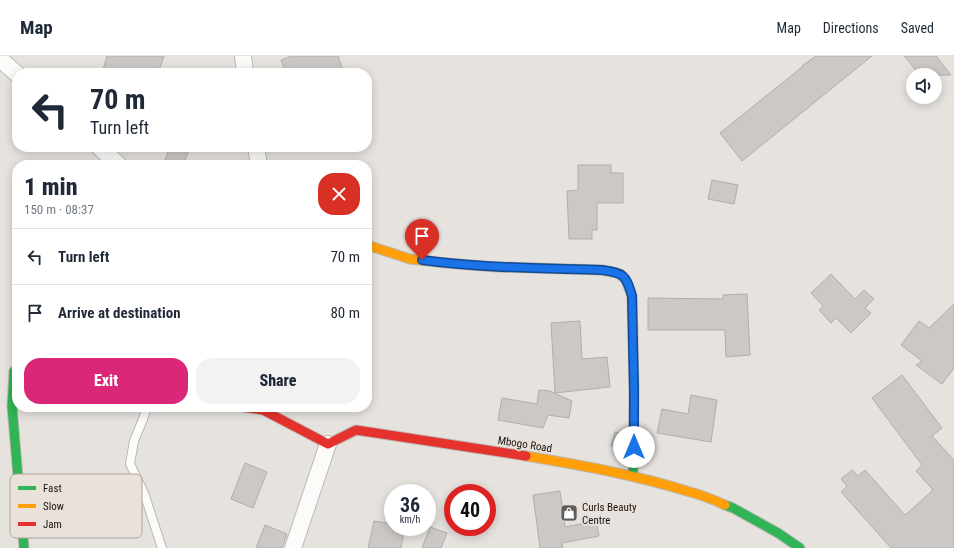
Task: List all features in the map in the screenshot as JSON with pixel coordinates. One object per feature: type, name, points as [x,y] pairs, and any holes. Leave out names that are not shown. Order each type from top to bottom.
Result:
[{"type":"street","points":[[243,56],[244,68]]},
{"type":"street","points":[[0,60],[12,70]]},
{"type":"street","points":[[105,152],[113,160]]},
{"type":"street","points":[[372,247],[410,259],[496,267],[602,270],[615,272],[622,275],[628,284],[632,296],[634,390],[633,476]]},
{"type":"street","points":[[13,412],[18,474]]},
{"type":"street","points":[[267,412],[328,444],[293,548]]},
{"type":"street","name":"Mbogo Road","points":[[328,444],[356,430],[567,463],[633,476],[692,492],[733,508],[778,533],[800,548]]},
{"type":"street","points":[[23,538],[24,548]]},
{"type":"lane","points":[[135,474],[130,464],[134,441],[145,412]]},
{"type":"lane","points":[[142,489],[162,548]]},
{"type":"building","points":[[107,56],[164,56],[160,68],[103,68]]},
{"type":"building","points":[[292,56],[338,56],[342,68],[284,68],[281,60]]},
{"type":"building","points":[[816,56],[872,56],[742,161],[720,133]]},
{"type":"building","points":[[904,56],[936,56],[951,75],[942,75],[942,68],[914,68]]},
{"type":"building","points":[[168,152],[188,152],[185,160],[165,160]]},
{"type":"building","points":[[578,165],[611,165],[611,173],[623,173],[623,203],[597,203],[597,230],[592,230],[592,239],[569,239],[567,191],[578,190]]},
{"type":"building","points":[[712,180],[738,185],[734,204],[708,199]]},
{"type":"building","points":[[831,274],[855,299],[864,290],[874,299],[865,308],[871,313],[851,333],[836,318],[831,323],[819,310],[823,306],[811,293]]},
{"type":"building","points":[[747,294],[750,355],[726,357],[725,330],[648,330],[648,298],[723,299],[723,295]]},
{"type":"building","points":[[954,304],[954,368],[942,384],[916,365],[922,361],[901,345],[919,321],[929,328]]},
{"type":"building","points":[[580,321],[582,359],[607,357],[610,387],[555,393],[551,323]]},
{"type":"building","points":[[902,375],[942,428],[932,436],[954,460],[954,548],[891,548],[841,492],[847,486],[841,479],[852,470],[858,476],[865,470],[905,515],[933,490],[916,471],[922,465],[872,398]]},
{"type":"building","points":[[539,390],[550,391],[572,401],[569,418],[548,415],[543,428],[498,420],[502,398],[537,404]]},
{"type":"building","points":[[691,395],[717,400],[711,442],[657,433],[662,409],[688,414]]},
{"type":"building","points":[[615,432],[621,433],[621,449],[611,446]]},
{"type":"building","points":[[245,463],[267,472],[253,508],[231,499]]},
{"type":"building","points":[[560,491],[565,527],[596,521],[599,536],[562,543],[563,548],[540,548],[533,495]]},
{"type":"building","points":[[374,521],[384,523],[384,536],[403,536],[401,548],[368,548]]},
{"type":"building","points":[[265,525],[287,534],[282,548],[256,548]]},
{"type":"building","points":[[436,529],[444,532],[444,536],[446,536],[441,548],[422,548],[427,536],[436,536]]},
{"type":"traffic: fast","points":[[612,272],[620,274],[626,280],[632,296],[634,390],[633,476]]},
{"type":"traffic: fast","points":[[13,412],[18,474]]},
{"type":"traffic: fast","points":[[725,505],[778,533],[800,548]]},
{"type":"traffic: fast","points":[[23,538],[24,548]]},
{"type":"traffic: slow","points":[[372,247],[410,259],[446,263],[496,267],[602,270],[612,272]]},
{"type":"traffic: slow","points":[[526,456],[649,480],[712,499],[725,505]]},
{"type":"traffic: jam","points":[[267,412],[328,444],[356,430],[526,456]]},
{"type":"place","name":"Curls Beauty Centre","points":[[569,513]]},
{"type":"route","points":[[422,260],[496,267],[602,270],[615,272],[622,275],[628,284],[632,296],[634,447]]}]
